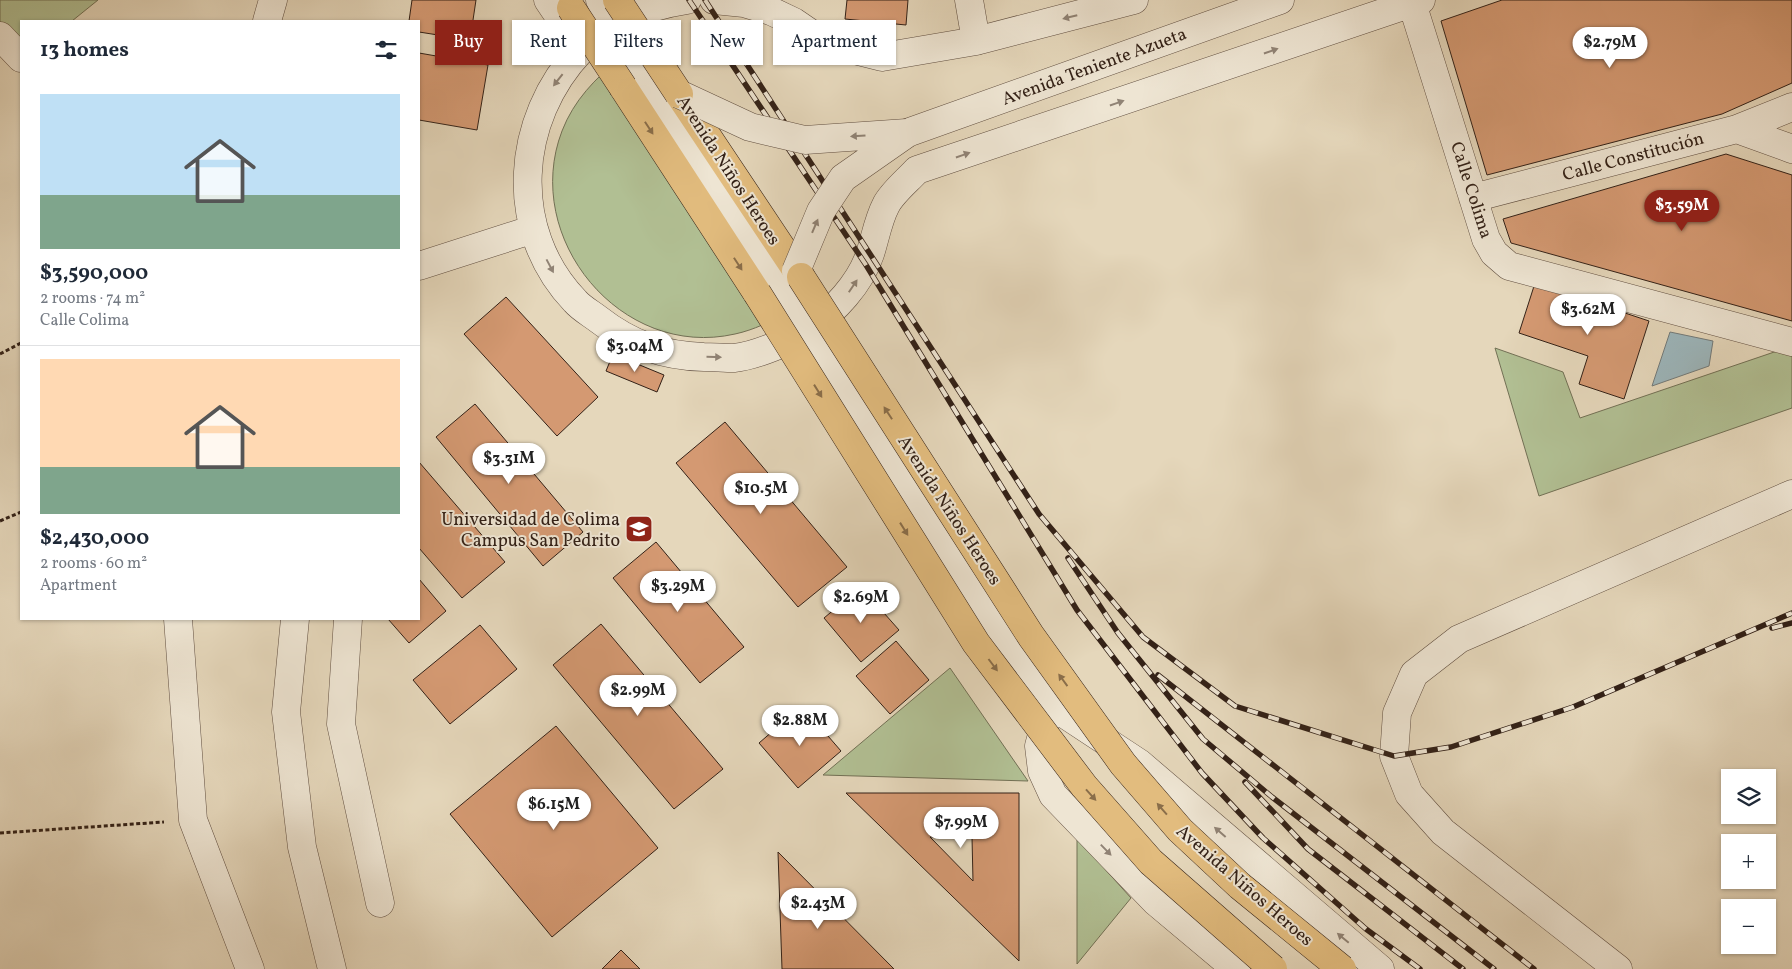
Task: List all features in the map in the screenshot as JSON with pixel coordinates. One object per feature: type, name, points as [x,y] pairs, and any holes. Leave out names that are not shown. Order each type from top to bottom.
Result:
[{"type":"main road","points":[[566,0],[757,293],[976,644],[1084,786],[1152,862],[1273,969]]},
{"type":"main road","name":"Avenida Niños Heroes","points":[[615,13],[679,94],[796,271],[1031,636],[1123,764],[1193,842],[1240,886],[1342,969]]},
{"type":"street","points":[[267,20],[273,0]]},
{"type":"street","points":[[548,0],[561,20]]},
{"type":"street","points":[[600,0],[615,13],[808,329],[985,608],[1051,705],[1139,763],[1380,969]]},
{"type":"street","points":[[615,13],[627,17],[666,3],[687,0]]},
{"type":"street","points":[[714,0],[744,2],[786,18],[816,37],[882,57],[976,41],[1125,2]]},
{"type":"street","points":[[968,0],[976,41]]},
{"type":"street","name":"Avenida Teniente Azueta","points":[[796,271],[822,211],[843,178],[907,133],[1280,0]]},
{"type":"street","points":[[569,65],[550,89],[532,132],[527,165],[528,199],[534,229],[551,269],[575,301],[620,337],[676,357],[735,358],[779,345],[808,329],[852,286],[866,266],[886,205],[917,170],[1415,1]]},
{"type":"street","name":"Calle Colima","points":[[1415,1],[1472,198],[1486,239],[1494,253],[1509,266],[1792,342]]},
{"type":"street","points":[[585,45],[615,13]]},
{"type":"street","points":[[0,36],[20,57]]},
{"type":"street","name":"Avenida Teniente Azueta","points":[[679,94],[750,127],[805,140],[907,133]]},
{"type":"street","name":"Calle Constitución","points":[[1472,198],[1737,129],[1792,107]]},
{"type":"street","points":[[1737,129],[1792,149]]},
{"type":"street","points":[[420,266],[534,229]]},
{"type":"street","points":[[1618,969],[1442,832],[1409,794],[1394,756],[1397,713],[1414,674],[1459,638],[1792,494]]},
{"type":"street","points":[[178,620],[193,820],[250,969]]},
{"type":"street","points":[[295,620],[286,712],[302,847],[332,969]]},
{"type":"street","points":[[348,620],[340,724],[380,903]]},
{"type":"street","points":[[1051,705],[1044,723],[1039,746],[1042,771],[1053,795],[1156,902],[1236,969]]},
{"type":"path","points":[[0,354],[20,344]]},
{"type":"path","points":[[0,522],[20,512]]},
{"type":"path","points":[[0,833],[193,820]]},
{"type":"green space","points":[[0,0],[98,0],[73,20],[20,20],[20,44],[0,24]]},
{"type":"green space","points":[[612,65],[625,65],[788,313],[762,325],[735,334],[693,337],[654,328],[619,309],[590,282],[569,249],[556,212],[553,172],[562,131],[567,120],[579,100]]},
{"type":"green space","points":[[1789,347],[1792,356],[1792,408],[1539,496],[1495,348],[1563,372],[1580,418]]},
{"type":"green space","points":[[950,668],[1028,781],[823,775]]},
{"type":"green space","points":[[1077,838],[1131,898],[1077,964]]},
{"type":"water","points":[[1670,332],[1713,341],[1709,366],[1652,386]]},
{"type":"building","points":[[412,0],[476,0],[473,20],[435,20],[435,35],[420,32],[420,20],[409,20]]},
{"type":"building","points":[[847,0],[908,0],[906,25],[896,24],[896,20],[845,19]]},
{"type":"building","points":[[1502,0],[1792,0],[1792,83],[1722,114],[1487,175],[1441,21]]},
{"type":"building","points":[[420,53],[435,56],[435,65],[488,65],[477,130],[420,120]]},
{"type":"building","points":[[1726,154],[1792,175],[1792,321],[1511,243],[1503,219]]},
{"type":"building","points":[[1535,283],[1649,321],[1624,399],[1579,384],[1588,356],[1519,333]]},
{"type":"building","points":[[506,297],[598,397],[557,436],[464,334]]},
{"type":"building","points":[[613,354],[664,375],[657,392],[606,371]]},
{"type":"building","points":[[475,404],[583,532],[543,566],[436,437]]},
{"type":"building","points":[[725,422],[847,567],[798,607],[676,463]]},
{"type":"building","points":[[420,463],[505,562],[462,598],[420,549]]},
{"type":"building","points":[[656,542],[744,647],[700,683],[613,578]]},
{"type":"building","points":[[420,580],[446,611],[409,643],[389,620],[420,620]]},
{"type":"building","points":[[861,587],[899,630],[861,662],[824,618]]},
{"type":"building","points":[[601,624],[723,769],[674,809],[553,665]]},
{"type":"building","points":[[480,625],[517,669],[450,724],[413,680]]},
{"type":"building","points":[[896,641],[929,680],[890,714],[856,676]]},
{"type":"building","points":[[802,706],[841,751],[798,788],[759,743]]},
{"type":"building","points":[[556,726],[658,848],[552,937],[450,814]]},
{"type":"building","points":[[846,793],[1019,793],[1019,961]],"holes":[[[930,837],[972,837],[973,881]]]},
{"type":"building","points":[[778,852],[894,969],[782,969]]},
{"type":"building","points":[[621,950],[640,969],[602,969]]},
{"type":"railway","points":[[689,0],[866,265],[1077,610],[1202,773],[1263,838],[1366,929],[1420,969]]},
{"type":"railway","points":[[705,0],[1039,514],[1143,637],[1235,706],[1394,756],[1451,747],[1573,707],[1792,613]]},
{"type":"railway","points":[[1068,558],[1118,633],[1203,739],[1272,797],[1494,969]]},
{"type":"railway","points":[[1772,628],[1792,623]]},
{"type":"railway","points":[[1158,675],[1534,969]]},
{"type":"railway","points":[[1245,782],[1308,849],[1463,969]]},
{"type":"place","name":"Universidad de Colima Campus San Pedrito","points":[[639,529]]}]
